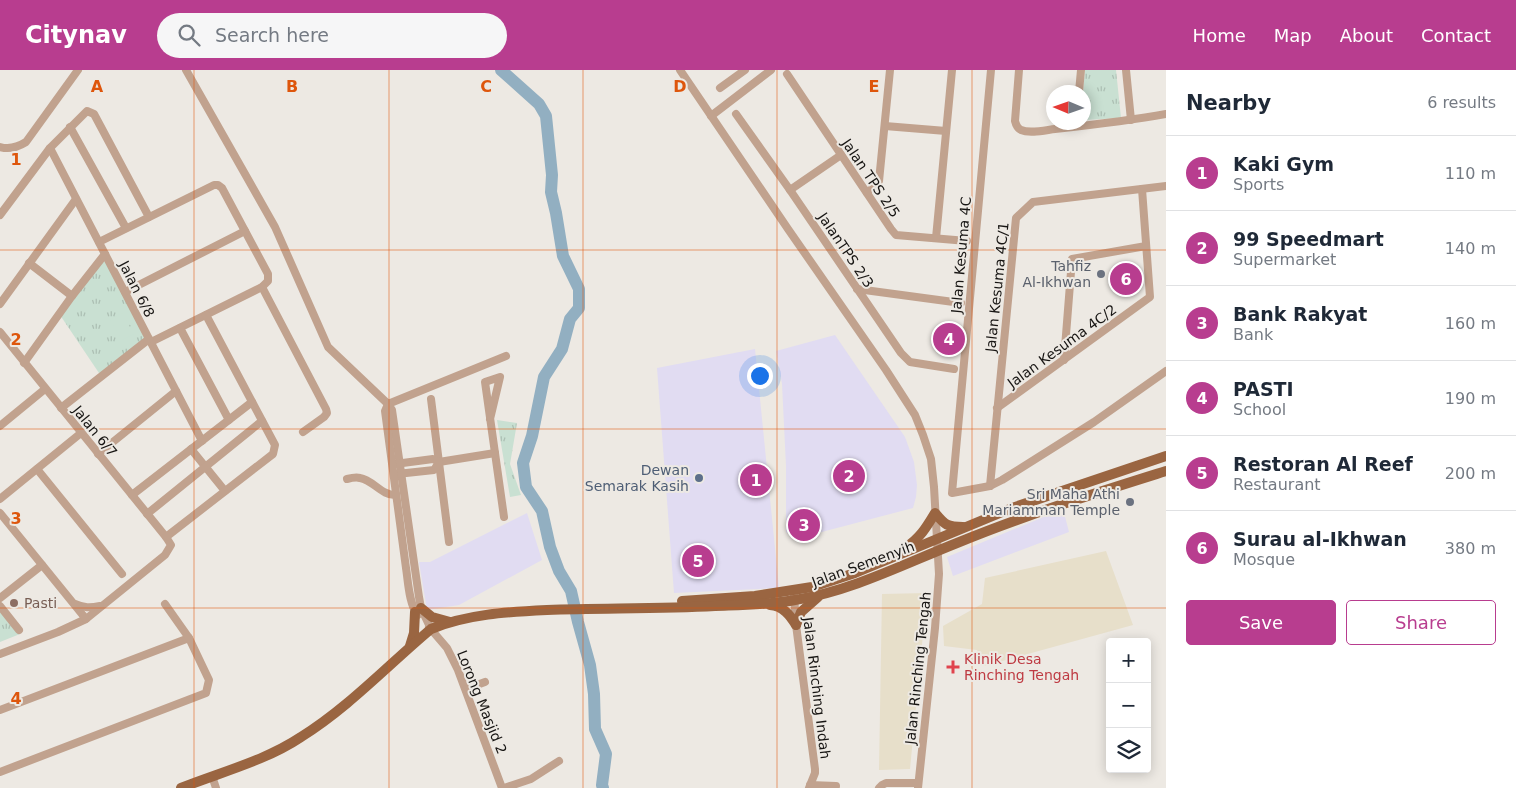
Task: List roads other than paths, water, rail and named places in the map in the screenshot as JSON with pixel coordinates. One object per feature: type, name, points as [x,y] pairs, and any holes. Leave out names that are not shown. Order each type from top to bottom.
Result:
[{"type":"main road","name":"Jalan Semenyih","points":[[181,788],[271,754],[300,738],[335,714],[410,646],[450,622],[497,613],[568,609],[757,605],[794,596],[883,562],[1012,508],[1166,455]]},
{"type":"main road","name":"Jalan Semenyih","points":[[622,607],[776,594],[794,596],[822,595],[861,582],[957,543],[1026,518],[1113,487],[1166,472]]},
{"type":"main road","points":[[883,562],[916,540],[935,513],[944,524],[950,527],[965,527]]},
{"type":"main road","points":[[796,625],[801,612],[822,595]]},
{"type":"main road","points":[[757,605],[777,606],[789,614],[796,625]]},
{"type":"main road","points":[[410,646],[418,610],[432,617],[450,622]]},
{"type":"main road","name":"Jalan Semenyih","points":[[397,659],[433,631],[466,618]]},
{"type":"street","points":[[0,147],[5,149],[17,147],[26,142],[78,70]]},
{"type":"street","points":[[186,70],[275,227],[328,347],[388,404]]},
{"type":"street","name":"Jalan Rinching Tengah","points":[[680,70],[886,370],[915,415],[931,459],[939,589],[918,785]]},
{"type":"street","points":[[720,88],[745,70]]},
{"type":"street","points":[[711,116],[771,70]]},
{"type":"street","points":[[867,193],[879,181],[890,70]]},
{"type":"street","points":[[936,238],[952,70]]},
{"type":"street","name":"Jalan Kesuma 4C","points":[[991,70],[952,493],[990,486],[1002,480],[1094,422],[1166,371]]},
{"type":"street","points":[[1019,70],[1016,126],[1019,130],[1026,131],[1046,129]]},
{"type":"street","points":[[1079,85],[1080,70]]},
{"type":"street","points":[[1126,70],[1131,120]]},
{"type":"street","name":"Jalan TPS 2/5","points":[[787,74],[896,235],[968,241]]},
{"type":"street","points":[[0,215],[50,148],[87,111],[94,114],[149,217]]},
{"type":"street","name":"JalanTPS 2/3","points":[[736,114],[901,354],[910,362],[954,369]]},
{"type":"street","points":[[1091,124],[1166,114]]},
{"type":"street","points":[[885,126],[946,130]]},
{"type":"street","points":[[70,127],[126,228]]},
{"type":"street","name":"Jalan 6/8","points":[[50,148],[202,441]]},
{"type":"street","points":[[790,190],[841,155]]},
{"type":"street","points":[[61,408],[150,340],[180,328],[262,287],[268,281],[268,274],[222,188],[218,184],[214,184],[99,242]]},
{"type":"street","name":"Jalan Kesuma 4C/1","points":[[990,486],[1016,218],[1033,202],[1166,186]]},
{"type":"street","name":"Jalan Kesuma 4C/2","points":[[997,408],[1150,297],[1142,190]]},
{"type":"street","points":[[0,304],[76,199]]},
{"type":"street","points":[[125,292],[245,231]]},
{"type":"street","points":[[1064,360],[1072,259],[1146,246]]},
{"type":"street","points":[[24,363],[105,254]]},
{"type":"street","points":[[29,263],[72,296]]},
{"type":"street","points":[[262,287],[326,409],[327,413],[324,417],[303,432]]},
{"type":"street","points":[[857,289],[961,303]]},
{"type":"street","points":[[166,537],[273,454],[275,445],[206,315]]},
{"type":"street","points":[[180,328],[228,420]]},
{"type":"street","name":"Jalan 6/7","points":[[0,332],[166,537],[171,546],[165,555],[102,606]]},
{"type":"street","points":[[418,610],[398,474],[385,411],[388,404],[506,356]]},
{"type":"street","points":[[490,418],[500,377],[485,382],[490,418],[504,517]]},
{"type":"street","points":[[0,425],[45,389]]},
{"type":"street","points":[[98,454],[176,391]]},
{"type":"street","points":[[431,399],[449,542]]},
{"type":"street","points":[[132,495],[252,402]]},
{"type":"street","points":[[147,514],[262,421]]},
{"type":"street","points":[[0,499],[81,433]]},
{"type":"street","points":[[191,449],[225,491]]},
{"type":"street","points":[[396,464],[434,459],[439,462],[495,453]]},
{"type":"street","points":[[398,474],[434,470],[439,462]]},
{"type":"street","points":[[37,469],[122,574]]},
{"type":"street","points":[[398,474],[396,495],[409,590],[418,610]]},
{"type":"street","points":[[347,478],[360,478],[374,484],[389,495],[396,495]]},
{"type":"street","points":[[0,513],[86,619]]},
{"type":"street","points":[[0,527],[7,522]]},
{"type":"street","points":[[0,598],[42,565]]},
{"type":"street","name":"Jalan Rinching Indah","points":[[794,596],[796,625],[815,769],[809,787]]},
{"type":"street","points":[[73,603],[82,608],[102,606]]},
{"type":"street","points":[[65,628],[72,620],[74,612],[73,603]]},
{"type":"street","points":[[0,772],[206,693],[209,680],[189,638],[165,604]]},
{"type":"street","points":[[0,606],[19,630]]},
{"type":"street","points":[[0,654],[86,619],[102,606]]},
{"type":"street","name":"Lorong Masjid 2","points":[[418,610],[447,648],[458,670],[503,788]]},
{"type":"street","points":[[0,710],[189,638]]},
{"type":"street","points":[[466,689],[485,682]]},
{"type":"street","points":[[503,788],[531,779],[559,761]]},
{"type":"street","points":[[212,776],[216,788]]},
{"type":"street","points":[[879,788],[886,783],[918,785]]},
{"type":"street","points":[[809,787],[836,786]]},
{"type":"waterway","points":[[501,70],[539,104],[546,116],[552,175],[551,192],[563,256],[579,289],[579,308],[570,319],[562,349],[544,377],[532,436],[523,463],[526,487],[542,511],[550,547],[559,571],[571,591],[590,665],[594,694],[595,729],[606,754],[603,788]]},
{"type":"place","name":"Tahfiz Al-Ikhwan","points":[[1101,274]]},
{"type":"place","name":"Surau al-Ikhwan","points":[[1126,279]]},
{"type":"place","name":"PASTI","points":[[949,339]]},
{"type":"place","name":"99 Speedmart","points":[[849,476]]},
{"type":"place","name":"Dewan Semarak Kasih","points":[[699,478]]},
{"type":"place","name":"Kaki Gym","points":[[756,480]]},
{"type":"place","name":"Sri Maha Athi Mariamman Temple","points":[[1130,502]]},
{"type":"place","name":"Bank Rakyat","points":[[804,525]]},
{"type":"place","name":"Restoran Al Reef","points":[[698,561]]},
{"type":"place","name":"Pasti","points":[[14,603]]},
{"type":"place","name":"Klinik Desa Rinching Tengah","points":[[953,667]]}]
